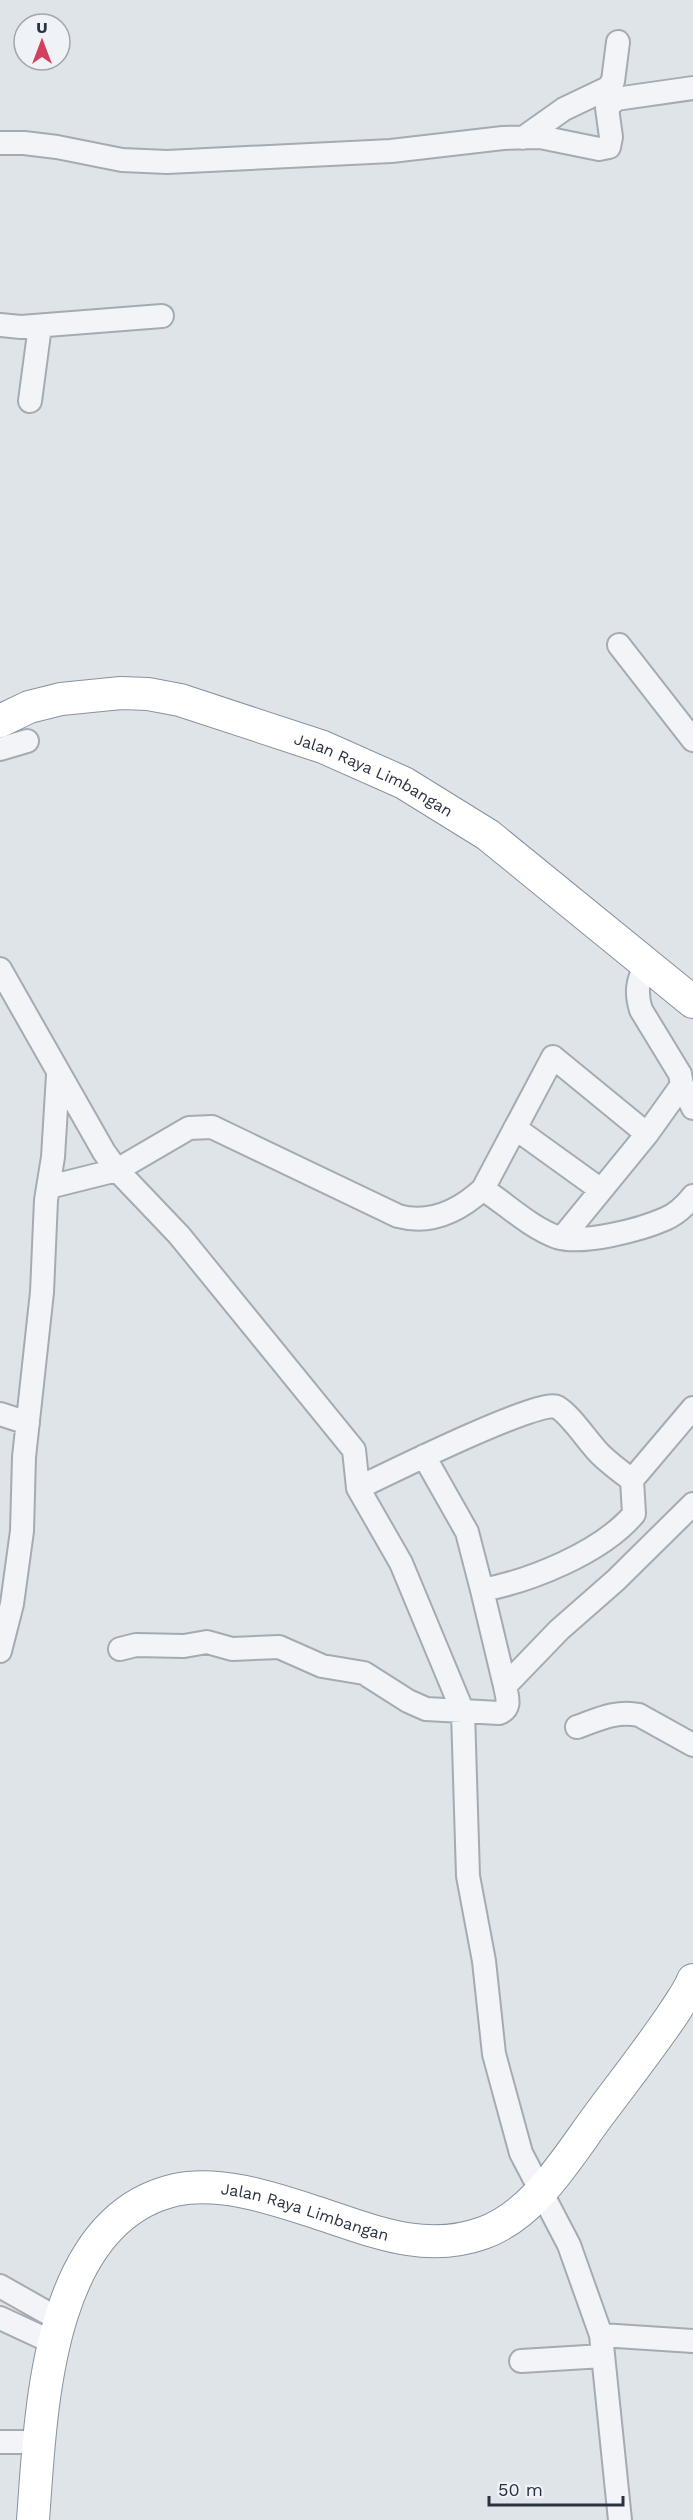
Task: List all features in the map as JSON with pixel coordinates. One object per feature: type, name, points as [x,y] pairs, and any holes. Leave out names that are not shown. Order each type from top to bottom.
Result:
[{"type":"highway","name":"Jalan Raya Limbangan","points":[[0,721],[29,707],[61,699],[121,693],[148,694],[180,700],[323,747],[404,783],[488,835],[561,897],[647,962],[693,1002]]},
{"type":"highway","name":"Jalan Raya Limbangan","points":[[33,2520],[39,2442],[56,2331],[89,2252],[119,2219],[149,2199],[177,2190],[216,2189],[252,2193],[405,2241],[452,2242],[485,2233],[515,2217],[560,2168],[667,2023],[693,1980]]},
{"type":"street","points":[[522,138],[564,109],[608,88],[613,81],[618,42]]},
{"type":"street","points":[[0,143],[57,147],[122,160],[167,162],[391,151],[540,137],[606,148],[609,147],[611,137],[607,108],[616,99],[693,88]]},
{"type":"street","points":[[0,325],[40,326],[162,316]]},
{"type":"street","points":[[30,401],[40,326]]},
{"type":"street","points":[[619,645],[693,740]]},
{"type":"street","points":[[0,749],[27,741]]},
{"type":"street","points":[[647,962],[639,979],[638,1000],[641,1010],[680,1074],[682,1085],[693,1108]]},
{"type":"street","points":[[0,969],[58,1075],[117,1170],[179,1235],[354,1450],[358,1488],[401,1563],[463,1712],[468,1876],[484,1961],[494,2054],[521,2153],[569,2245],[602,2345],[620,2520]]},
{"type":"street","points":[[49,1187],[117,1170],[189,1128],[200,1126],[212,1127],[407,1219],[417,1220],[447,1214],[466,1204],[483,1189],[552,1059],[556,1057],[646,1134]]},
{"type":"street","points":[[0,1651],[12,1604],[22,1531],[28,1423],[42,1292],[46,1200],[58,1075]]},
{"type":"street","points":[[562,1238],[646,1134],[682,1085]]},
{"type":"street","points":[[515,1128],[601,1190]]},
{"type":"street","points":[[483,1189],[546,1232],[562,1238],[583,1239],[638,1228],[665,1219],[683,1208],[693,1196]]},
{"type":"street","points":[[358,1488],[423,1456],[518,1415],[555,1405],[601,1455],[632,1480]]},
{"type":"street","points":[[482,1590],[510,1585],[569,1560],[625,1524],[634,1514],[632,1480],[693,1408]]},
{"type":"street","points":[[0,1414],[28,1423]]},
{"type":"street","points":[[120,1649],[157,1644],[184,1646],[207,1642],[232,1649],[279,1647],[322,1666],[364,1674],[408,1701],[426,1709],[499,1713],[505,1710],[508,1704],[505,1686],[467,1532],[423,1456]]},
{"type":"street","points":[[505,1686],[559,1630],[624,1573],[693,1504]]},
{"type":"street","points":[[577,1727],[611,1715],[639,1715],[693,1745]]},
{"type":"street","points":[[0,2286],[56,2331]]},
{"type":"street","points":[[0,2318],[56,2331]]},
{"type":"street","points":[[521,2361],[602,2345],[693,2341]]},
{"type":"street","points":[[0,2442],[39,2442]]}]
